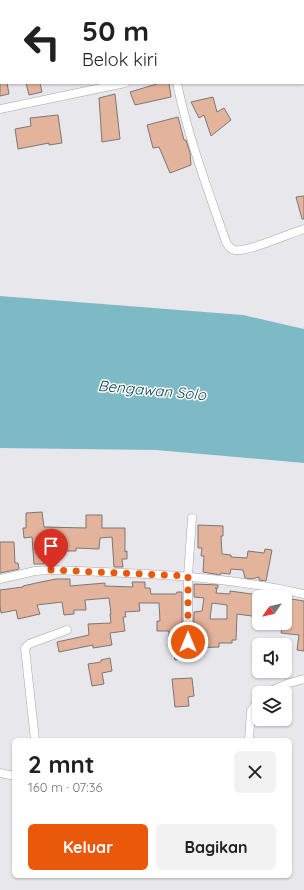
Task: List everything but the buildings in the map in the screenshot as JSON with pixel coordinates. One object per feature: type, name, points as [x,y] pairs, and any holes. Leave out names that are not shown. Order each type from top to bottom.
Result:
[{"type":"street","points":[[0,109],[120,84]]},
{"type":"street","points":[[176,84],[202,173],[229,248],[235,251],[246,250],[304,229]]},
{"type":"street","points":[[188,642],[188,576],[192,518]]},
{"type":"street","points":[[0,578],[35,571],[51,570],[188,576],[304,594]]},
{"type":"street","points":[[35,738],[25,648],[29,644],[66,630]]},
{"type":"street","points":[[280,686],[304,679]]},
{"type":"street","points":[[249,738],[252,710]]},
{"type":"street","points":[[0,773],[12,776]]},
{"type":"water","name":"Bengawan Solo","points":[[0,296],[243,315],[304,329],[304,463],[156,450],[0,448]]},
{"type":"route","points":[[51,570],[188,576],[188,642]]}]
